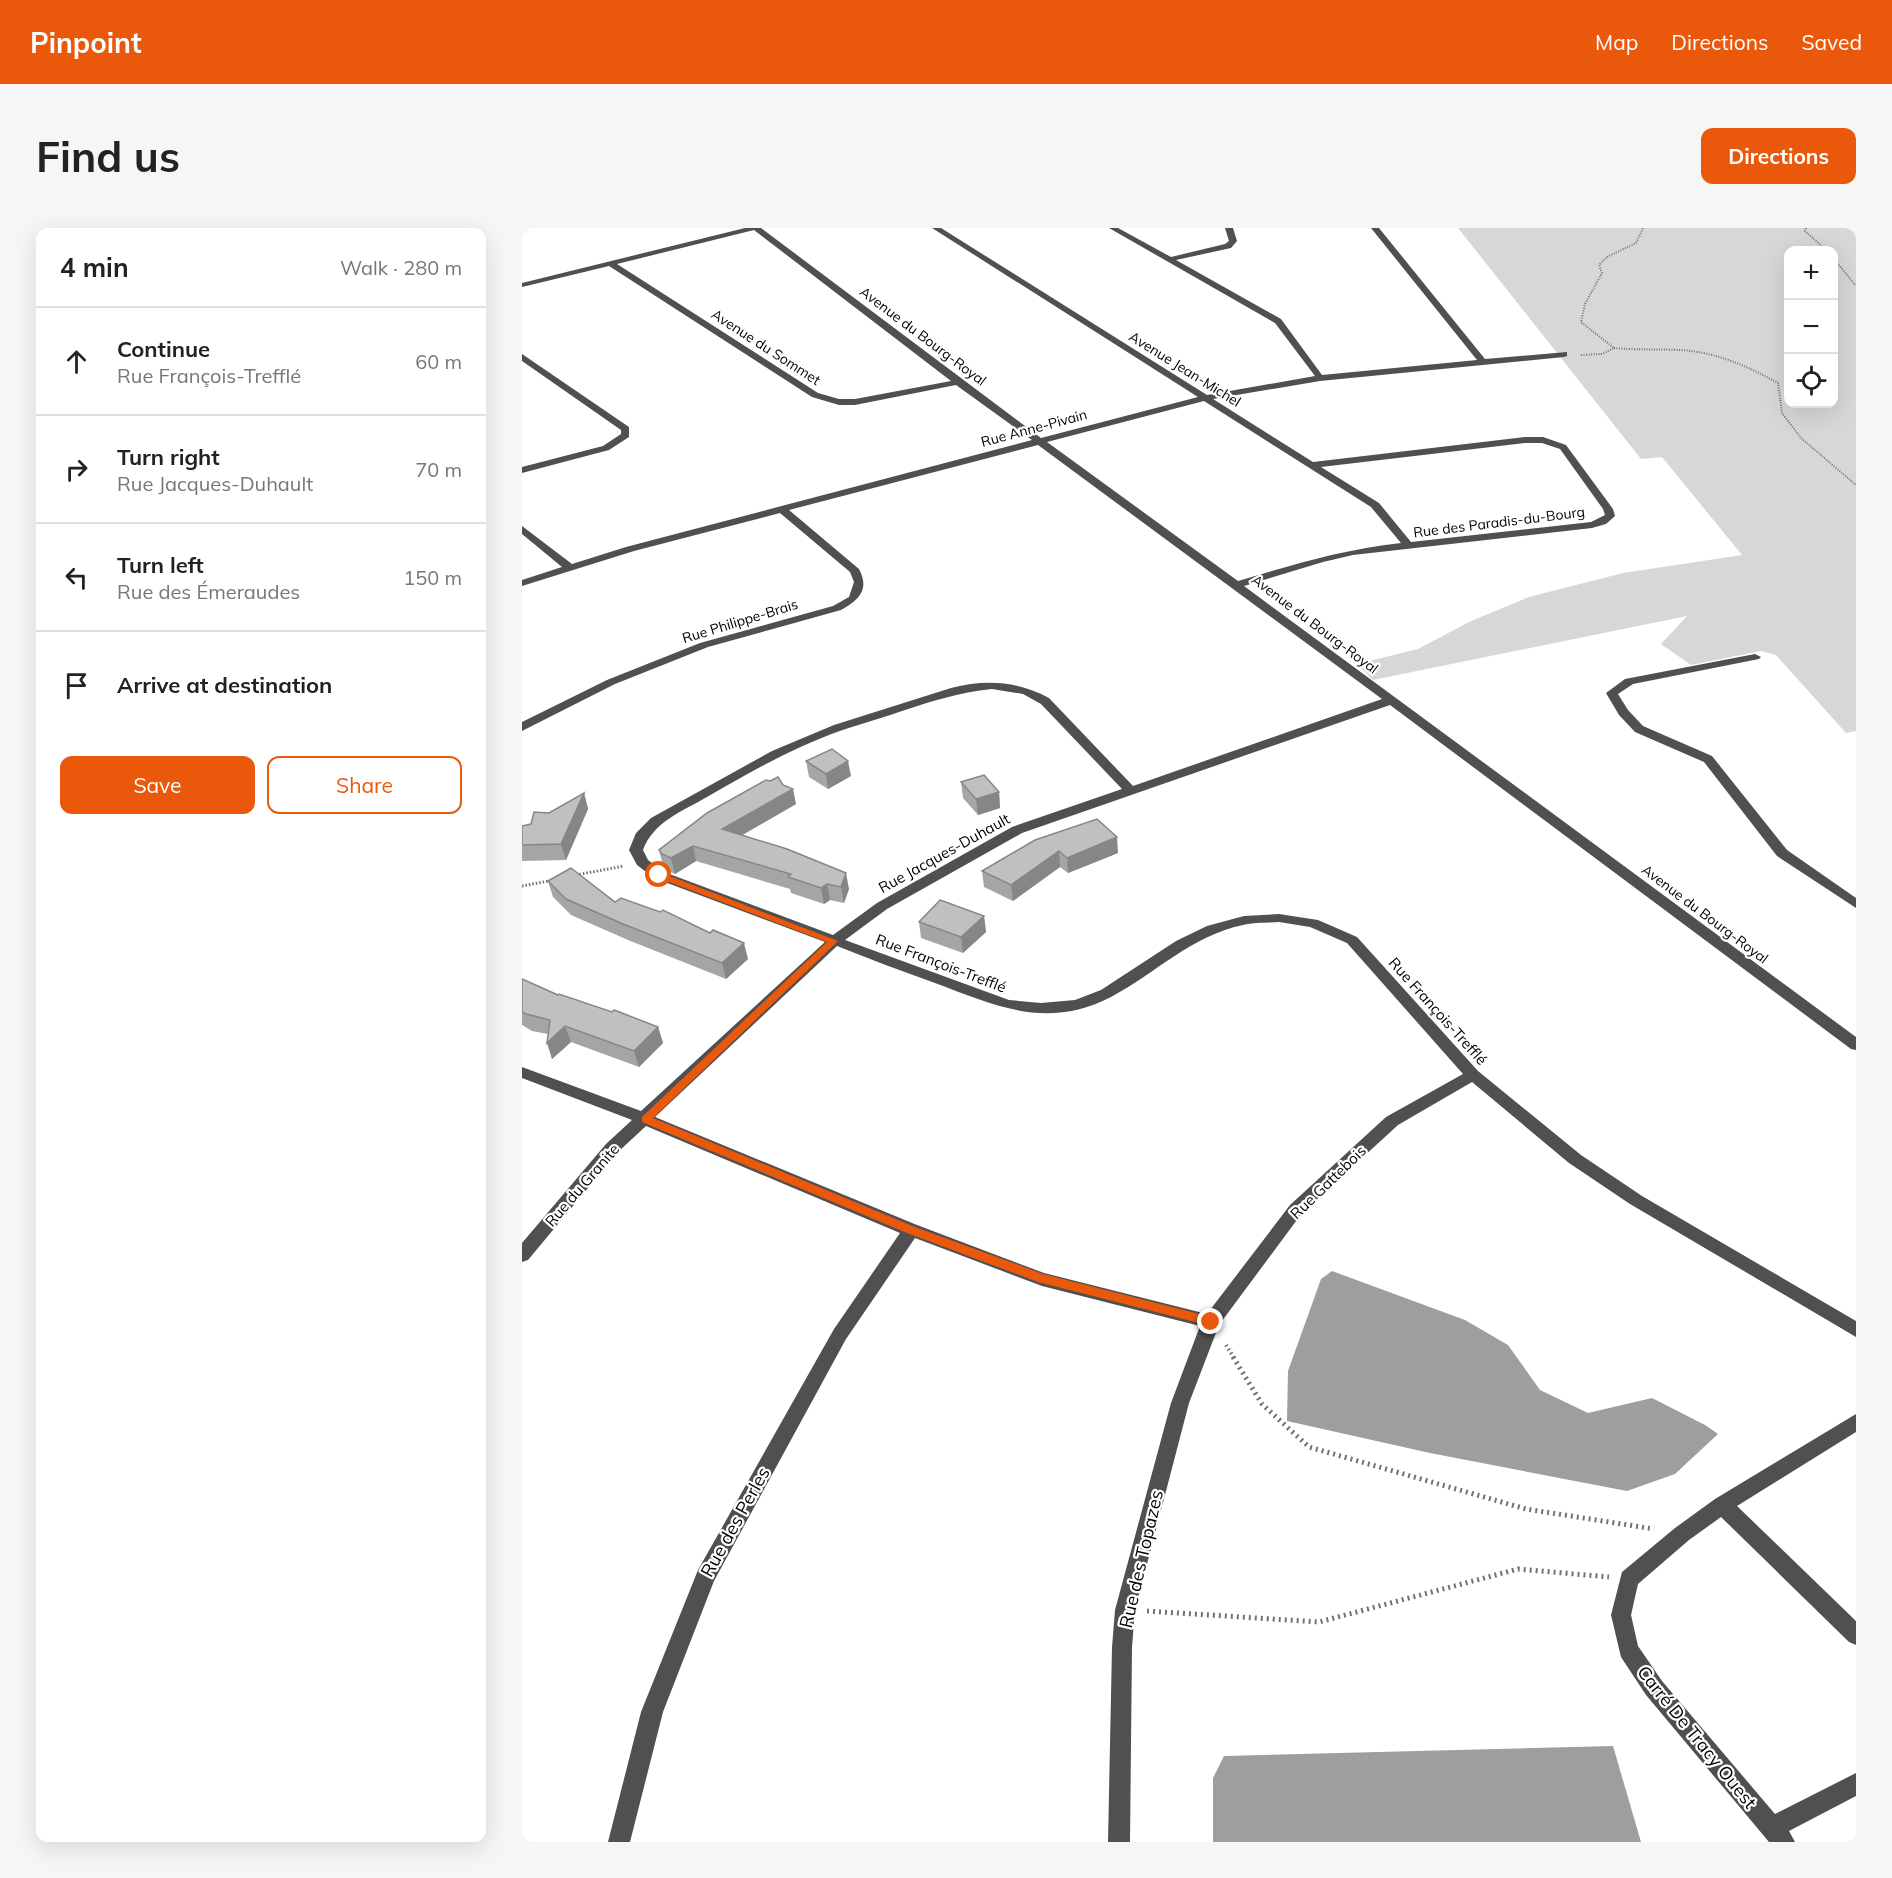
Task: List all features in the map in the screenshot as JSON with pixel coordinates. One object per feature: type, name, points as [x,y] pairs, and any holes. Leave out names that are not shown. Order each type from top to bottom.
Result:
[{"type":"street","points":[[522,285],[755,228]]},
{"type":"street","name":"Avenue du Bourg-Royal","points":[[755,228],[958,382],[1392,700],[1856,1045]]},
{"type":"street","name":"Avenue Jean-Michel","points":[[936,228],[1375,505],[1409,546]]},
{"type":"street","points":[[1113,228],[1278,321],[1320,378]]},
{"type":"street","points":[[1170,259],[1228,246],[1233,241],[1229,228]]},
{"type":"street","points":[[1375,228],[1482,361]]},
{"type":"street","name":"Avenue du Sommet","points":[[610,263],[815,395],[828,400],[855,402],[958,382]]},
{"type":"street","name":"Rue Anne-Pivain","points":[[522,583],[569,567],[782,509],[1204,398],[1320,378],[1564,354]]},
{"type":"street","points":[[522,357],[626,429],[626,435],[606,448],[522,470]]},
{"type":"street","name":"Rue des Paradis-du-Bourg","points":[[1236,585],[1321,559],[1353,552],[1592,525],[1610,516],[1608,509],[1563,447],[1542,440],[1311,465]]},
{"type":"street","name":"Rue Philippe-Brais","points":[[522,727],[611,682],[704,645],[837,608],[853,599],[859,582],[855,571],[782,509]]},
{"type":"street","points":[[522,529],[569,567]]},
{"type":"street","points":[[1755,657],[1629,681],[1612,693],[1623,712],[1639,729],[1708,759],[1782,853],[1856,904]]},
{"type":"street","points":[[642,862],[636,850],[641,836],[656,821],[766,759],[819,734],[956,690],[984,686],[1010,686],[1028,690],[1044,701],[1130,790]]},
{"type":"street","name":"Rue Jacques-Duhault","points":[[645,1119],[834,941],[882,906],[1017,830],[1392,700]]},
{"type":"street","name":"Rue François-Trefflé","points":[[642,862],[659,875],[1007,1005],[1041,1008],[1077,1005],[1106,993],[1212,928],[1244,920],[1279,918],[1313,922],[1352,940],[1473,1075],[1575,1159],[1636,1200],[1856,1330]]},
{"type":"street","points":[[522,1072],[645,1119],[911,1230],[1042,1278],[1211,1322]]},
{"type":"street","name":"Rue Gattebois","points":[[1211,1322],[1296,1209],[1392,1121],[1473,1075]]},
{"type":"street","name":"Rue du Granite","points":[[522,1255],[612,1148],[645,1119]]},
{"type":"street","name":"Rue des Perles","points":[[619,1842],[652,1712],[705,1576],[840,1334],[911,1230]]},
{"type":"street","name":"Rue des Topazes","points":[[1119,1842],[1122,1647],[1125,1610],[1180,1403],[1211,1322]]},
{"type":"street","points":[[1629,1579],[1682,1534],[1722,1505],[1856,1422]]},
{"type":"street","points":[[1722,1505],[1856,1635]]},
{"type":"street","name":"Carré De Tracy Ouest","points":[[1629,1579],[1621,1615],[1628,1650],[1654,1688],[1778,1835]]},
{"type":"street","points":[[1778,1835],[1856,1785]]},
{"type":"path","points":[[1642,228],[1636,243],[1607,257],[1599,265],[1602,273],[1585,304],[1581,322],[1614,348],[1638,351],[1682,350],[1727,357],[1769,377],[1778,383],[1782,413],[1801,438],[1856,485]]},
{"type":"path","points":[[1806,228],[1805,231],[1822,246]]},
{"type":"path","points":[[1838,265],[1856,286]]},
{"type":"path","points":[[1564,354],[1602,354],[1614,348]]},
{"type":"path","points":[[566,877],[642,862]]},
{"type":"path","points":[[522,886],[555,879]]},
{"type":"path","points":[[1211,1322],[1263,1404],[1309,1447],[1526,1509],[1682,1534]]},
{"type":"path","points":[[1125,1610],[1318,1622],[1518,1569],[1629,1579]]},
{"type":"shaded area","points":[[1458,228],[1856,228],[1856,731],[1846,733],[1776,655],[1761,651],[1691,665],[1661,644],[1687,616],[1373,680],[1357,664],[1418,649],[1469,622],[1529,597],[1623,573],[1742,555],[1662,457],[1641,459]]},
{"type":"shaded area","points":[[1332,1271],[1465,1320],[1508,1345],[1540,1390],[1588,1413],[1652,1398],[1718,1434],[1675,1474],[1627,1491],[1430,1453],[1287,1421],[1288,1371],[1321,1279]]},
{"type":"shaded area","points":[[1613,1746],[1641,1842],[1213,1842],[1213,1778],[1224,1756]]},
{"type":"building","points":[[832,749],[848,761],[826,774],[806,761]]},
{"type":"building","points":[[984,775],[999,792],[976,799],[961,782]]},
{"type":"building","points":[[778,777],[783,785],[793,789],[722,829],[787,849],[846,873],[841,887],[827,884],[821,888],[788,877],[791,874],[693,846],[671,858],[659,850],[707,813],[766,780],[770,781]]},
{"type":"building","points":[[584,793],[561,844],[522,845],[522,826],[531,824],[534,812],[549,813]]},
{"type":"building","points":[[1097,819],[1117,837],[1067,858],[1059,851],[1011,885],[982,871],[1035,840]]},
{"type":"building","points":[[571,868],[615,902],[621,898],[660,912],[663,910],[710,933],[713,930],[744,943],[722,963],[623,924],[566,899],[548,881]]},
{"type":"building","points":[[940,900],[984,916],[961,937],[919,922]]},
{"type":"building","points":[[522,979],[558,995],[612,1012],[614,1010],[658,1027],[634,1051],[565,1026],[547,1043],[550,1020],[522,1012]]},
{"type":"route","points":[[659,875],[834,941],[645,1119],[911,1230],[1042,1278],[1211,1322]]}]
